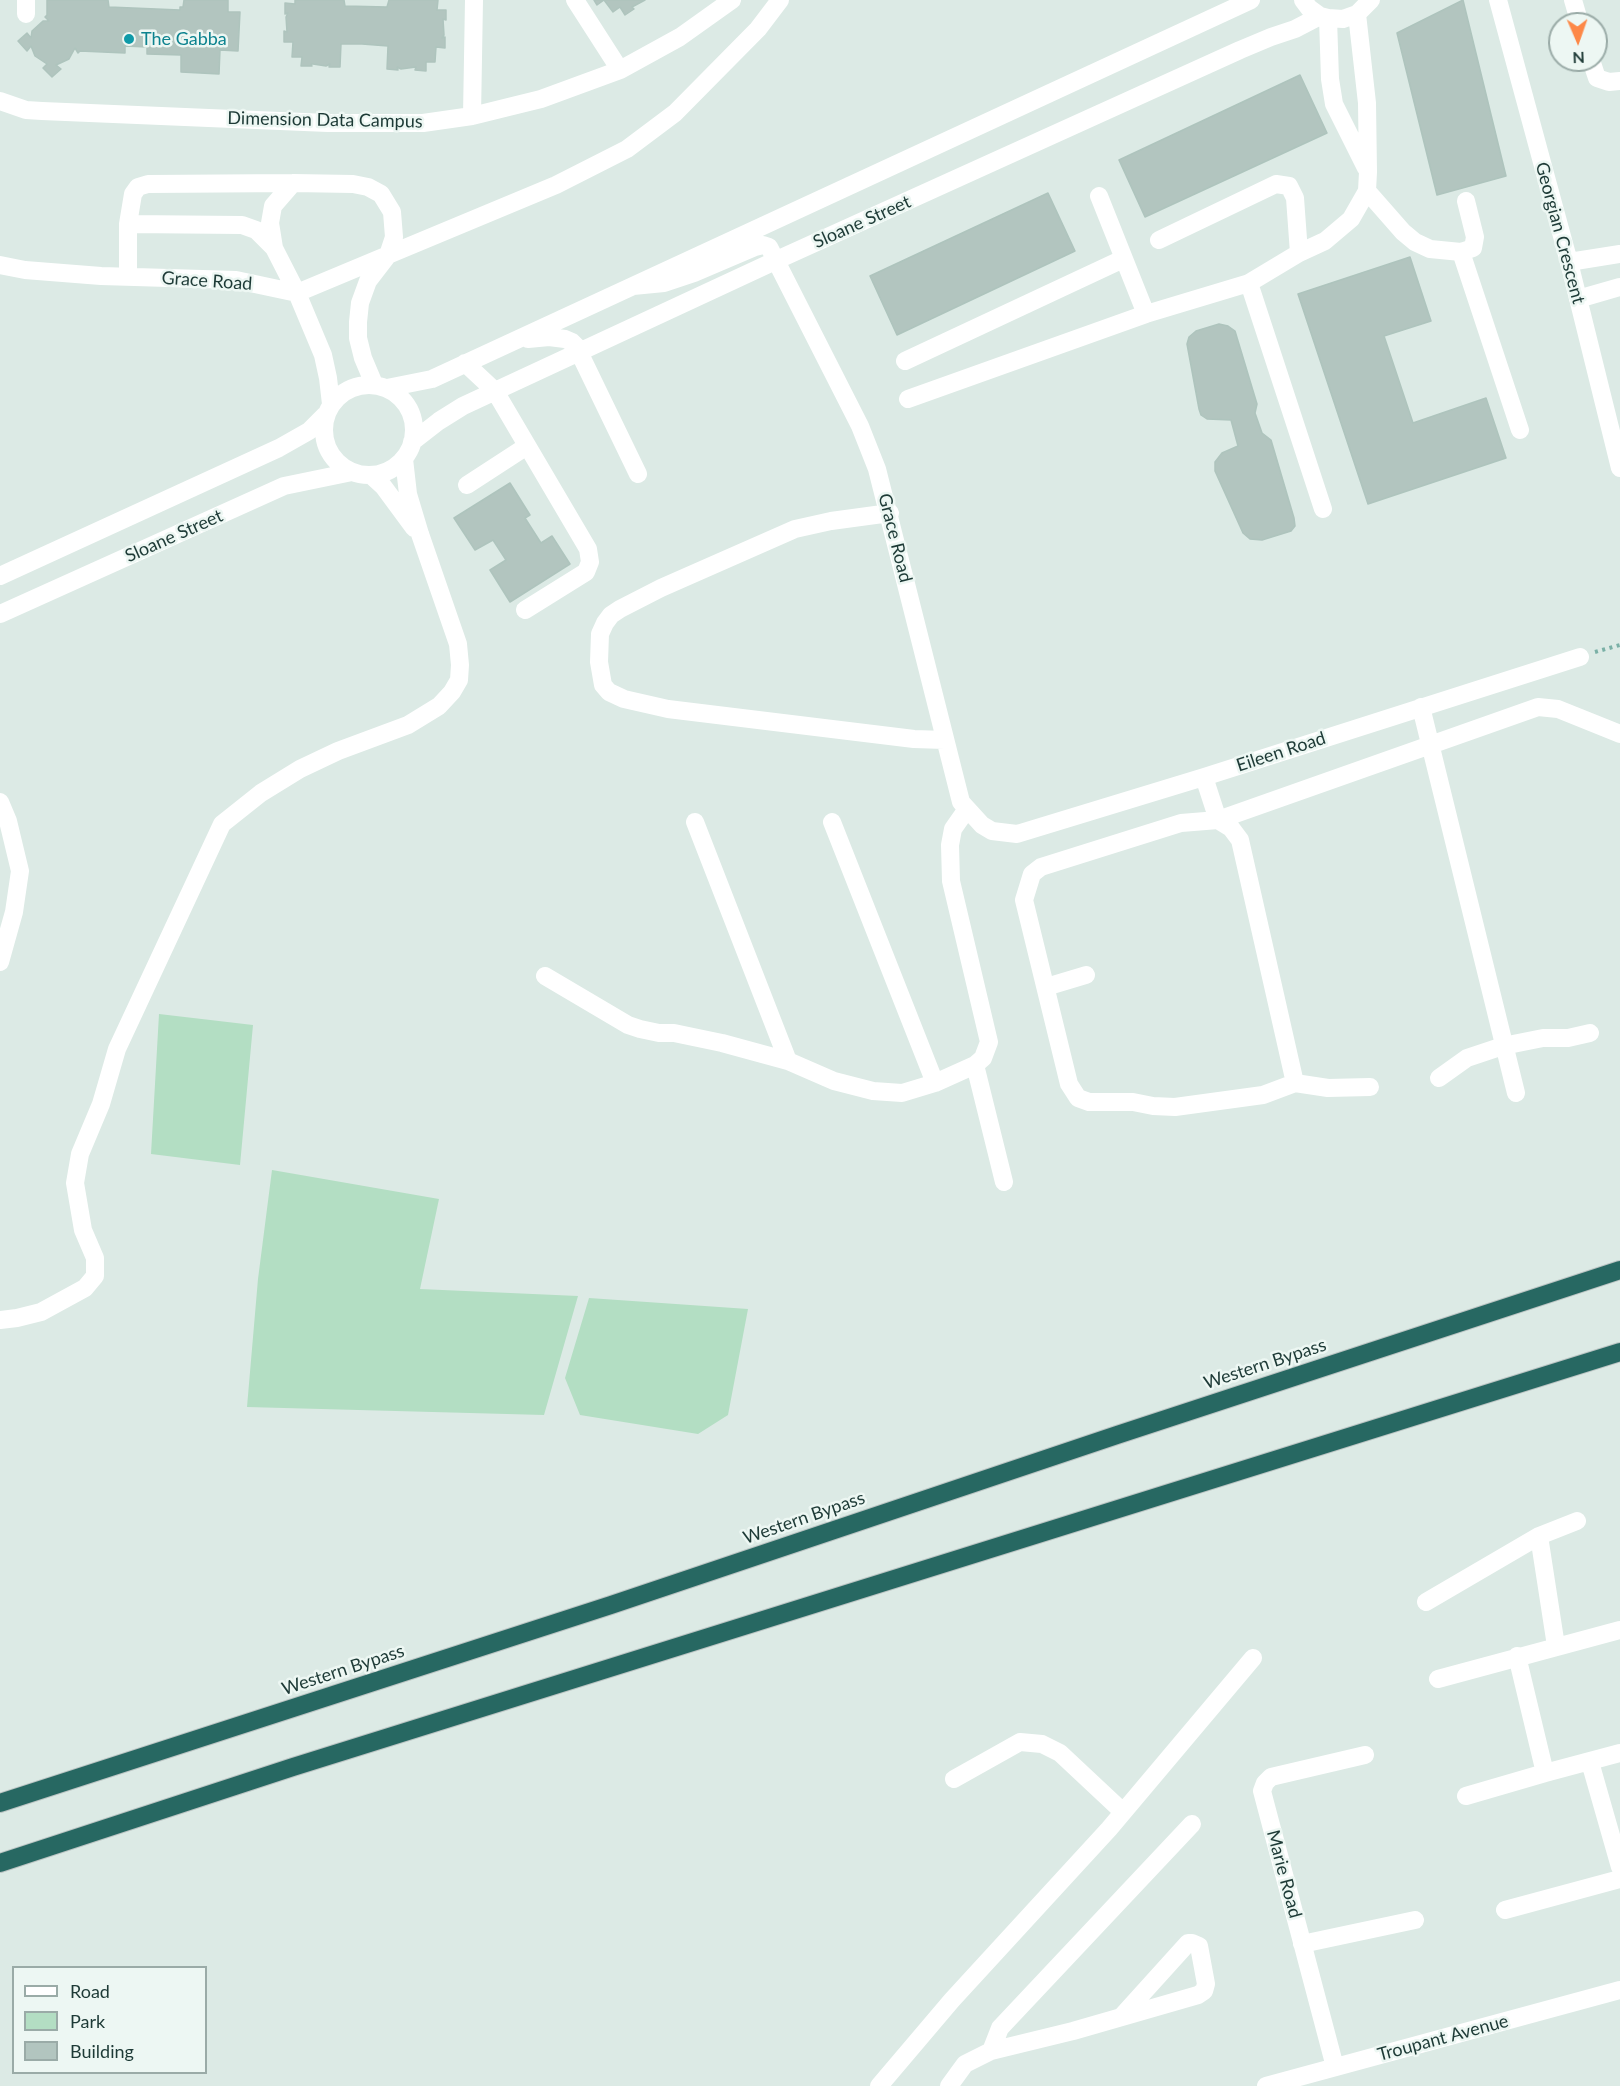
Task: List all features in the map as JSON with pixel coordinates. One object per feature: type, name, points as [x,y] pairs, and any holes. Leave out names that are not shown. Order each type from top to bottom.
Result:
[{"type":"highway","name":"Western Bypass","points":[[0,1803],[600,1609],[1117,1435],[1620,1270]]},
{"type":"highway","points":[[0,1863],[315,1760],[1620,1352]]},
{"type":"street","points":[[472,116],[474,0]]},
{"type":"street","points":[[575,0],[620,70]]},
{"type":"street","name":"Dimension Data Campus","points":[[0,101],[34,111],[327,123],[423,123],[472,116],[541,99],[620,70],[680,37],[732,0]]},
{"type":"street","points":[[297,293],[556,185],[627,149],[675,113],[758,29],[780,0]]},
{"type":"street","points":[[328,410],[339,395],[350,388],[362,385],[381,386],[432,380],[1251,0]]},
{"type":"street","points":[[1303,0],[1309,8],[1324,17],[1334,104],[1368,172]]},
{"type":"street","points":[[908,399],[1146,314],[1249,283],[1325,241],[1352,219],[1367,191],[1368,172],[1366,103],[1357,14],[1371,0]]},
{"type":"street","name":"Georgian Crescent","points":[[1498,0],[1569,262],[1620,468]]},
{"type":"street","name":"Sloane Street","points":[[412,442],[450,413],[495,391],[1240,50],[1324,17],[1343,19],[1357,14]]},
{"type":"street","points":[[1595,72],[1597,78],[1609,82],[1620,81]]},
{"type":"street","points":[[274,248],[270,223],[273,206],[294,183]]},
{"type":"street","points":[[128,224],[242,225],[256,230],[274,248],[297,293],[322,355],[328,378],[328,410],[323,429],[324,443],[331,455],[340,465],[352,472],[371,475],[383,473],[404,459],[412,442],[414,429],[412,416],[398,395],[381,386],[363,358],[358,338],[357,322],[360,303],[368,281],[388,255],[394,237],[392,212],[381,194],[368,187],[353,184],[142,185],[133,194],[128,224],[128,276]]},
{"type":"street","points":[[1159,240],[1276,184],[1289,186],[1295,198],[1299,254]]},
{"type":"street","points":[[1367,191],[1403,232],[1415,242],[1430,249],[1461,252],[1473,248],[1475,237],[1466,201]]},
{"type":"street","points":[[1099,196],[1146,314]]},
{"type":"street","points":[[633,286],[664,283],[763,245],[769,247],[777,260]]},
{"type":"street","points":[[1461,252],[1520,430]]},
{"type":"street","points":[[1569,262],[1620,254]]},
{"type":"street","points":[[905,361],[1123,259]]},
{"type":"street","name":"Grace Road","points":[[777,260],[860,426],[877,469],[890,513],[961,802],[982,825]]},
{"type":"street","name":"Grace Road","points":[[0,265],[25,270],[236,280],[297,293]]},
{"type":"street","points":[[1249,283],[1323,509]]},
{"type":"street","points":[[1578,299],[1620,287]]},
{"type":"street","points":[[518,339],[549,337],[572,342],[580,352],[638,474]]},
{"type":"street","points":[[465,363],[495,391],[588,549],[590,562],[586,572],[525,610]]},
{"type":"street","name":"Sloane Street","points":[[0,576],[279,448],[309,431],[328,410]]},
{"type":"street","points":[[467,485],[527,446]]},
{"type":"street","points":[[0,1320],[40,1312],[85,1288],[95,1276],[95,1258],[83,1230],[75,1183],[80,1154],[101,1104],[117,1049],[222,824],[261,793],[300,769],[338,751],[408,725],[439,706],[459,680],[458,644],[408,494],[404,459]]},
{"type":"street","name":"Sloane Street","points":[[0,614],[284,486],[352,472]]},
{"type":"street","points":[[371,475],[383,486],[409,523],[420,534]]},
{"type":"street","points":[[890,513],[831,521],[795,529],[661,588],[620,609],[611,615],[600,634],[599,662],[603,685],[609,692],[624,699],[668,709],[914,739],[945,740]]},
{"type":"street","name":"Eileen Road","points":[[982,825],[992,831],[1017,834],[1580,657]]},
{"type":"street","points":[[1370,1087],[1328,1088],[1295,1083],[1263,1095],[1175,1107],[1133,1102],[1089,1102],[1078,1098],[1069,1084],[1024,900],[1032,874],[1041,867],[1181,823],[1218,820],[1538,707],[1558,709],[1620,734]]},
{"type":"street","points":[[1421,708],[1516,1093]]},
{"type":"street","points":[[1204,777],[1218,820],[1230,828],[1240,840],[1295,1083]]},
{"type":"street","points":[[0,802],[8,821],[20,871],[14,912],[0,962]]},
{"type":"street","points":[[545,976],[628,1025],[722,1043],[788,1061],[834,1081],[887,1093],[903,1093],[935,1083],[975,1065],[987,1051],[988,1035],[951,881],[950,845],[953,829],[967,809]]},
{"type":"street","points":[[695,822],[788,1061]]},
{"type":"street","points":[[832,822],[935,1083]]},
{"type":"street","points":[[1046,987],[1086,975]]},
{"type":"street","points":[[1439,1078],[1467,1058],[1503,1046],[1543,1038],[1568,1038],[1590,1033]]},
{"type":"street","points":[[975,1065],[1004,1182]]},
{"type":"street","points":[[1426,1602],[1539,1536],[1577,1521]]},
{"type":"street","points":[[1539,1536],[1556,1646]]},
{"type":"street","points":[[1438,1679],[1620,1630]]},
{"type":"street","points":[[1517,1656],[1545,1773]]},
{"type":"street","points":[[879,2086],[952,2000],[1123,1812],[1253,1658]]},
{"type":"street","points":[[954,1779],[1020,1742],[1042,1744],[1060,1753],[1123,1812]]},
{"type":"street","points":[[1466,1796],[1620,1754]]},
{"type":"street","name":"Marie Road","points":[[1335,2067],[1263,1798],[1265,1783],[1271,1777],[1365,1755]]},
{"type":"street","points":[[1590,1762],[1620,1867]]},
{"type":"street","points":[[991,2051],[1000,2028],[1192,1824]]},
{"type":"street","points":[[1505,1910],[1620,1880]]},
{"type":"street","points":[[1302,1944],[1415,1920]]},
{"type":"street","points":[[949,2086],[965,2064],[991,2051],[1122,2016],[1198,1995],[1204,1991],[1206,1984],[1199,1946],[1188,1943],[1122,2016]]},
{"type":"street","name":"Troupant Avenue","points":[[1266,2086],[1620,1990]]},
{"type":"path","points":[[1580,657],[1620,645]]},
{"type":"green space","points":[[159,1014],[253,1025],[240,1165],[151,1154]]},
{"type":"green space","points":[[272,1170],[439,1199],[420,1289],[578,1296],[544,1415],[247,1407],[258,1279]]},
{"type":"green space","points":[[589,1298],[748,1309],[728,1415],[698,1434],[580,1415],[565,1378]]},
{"type":"building","name":"The Gabba","points":[[47,0],[108,0],[109,7],[180,10],[184,0],[228,0],[228,12],[240,12],[238,51],[220,50],[219,74],[181,72],[181,55],[147,54],[147,47],[125,46],[125,53],[80,51],[78,53],[75,48],[69,59],[56,65],[61,69],[52,77],[43,68],[47,64],[35,56],[31,46],[27,51],[18,41],[27,33],[31,38],[32,31],[43,21],[49,21],[45,17]]},
{"type":"building","points":[[295,0],[344,0],[345,6],[387,7],[389,0],[438,0],[437,10],[446,10],[442,38],[445,37],[445,48],[436,47],[435,62],[426,62],[426,71],[415,70],[416,67],[387,69],[388,46],[362,44],[341,44],[340,67],[329,67],[330,64],[301,66],[302,57],[292,57],[293,42],[284,42],[288,13],[285,14],[285,3],[295,4]]},
{"type":"building","points":[[594,0],[604,0],[597,5]]},
{"type":"building","points":[[604,0],[645,0],[632,7],[634,9],[625,15],[620,7],[613,12]]},
{"type":"building","points":[[1463,0],[1506,176],[1437,195],[1397,33]]},
{"type":"building","points":[[1300,75],[1327,133],[1145,217],[1119,160]]},
{"type":"building","points":[[1048,193],[1075,251],[897,335],[870,276]]},
{"type":"building","points":[[1410,257],[1431,321],[1384,336],[1413,423],[1486,398],[1506,458],[1368,504],[1298,294]]},
{"type":"building","points":[[1219,324],[1235,331],[1257,404],[1255,413],[1262,433],[1271,440],[1294,518],[1295,526],[1291,531],[1262,540],[1250,539],[1243,533],[1215,471],[1215,462],[1222,453],[1238,446],[1231,420],[1207,419],[1201,415],[1199,409],[1187,344],[1189,337],[1196,331]]},
{"type":"building","points":[[510,483],[530,515],[525,518],[541,543],[552,536],[570,564],[510,602],[490,570],[506,560],[493,540],[475,550],[454,518]]},
{"type":"place","name":"The Gabba","points":[[129,39]]}]
